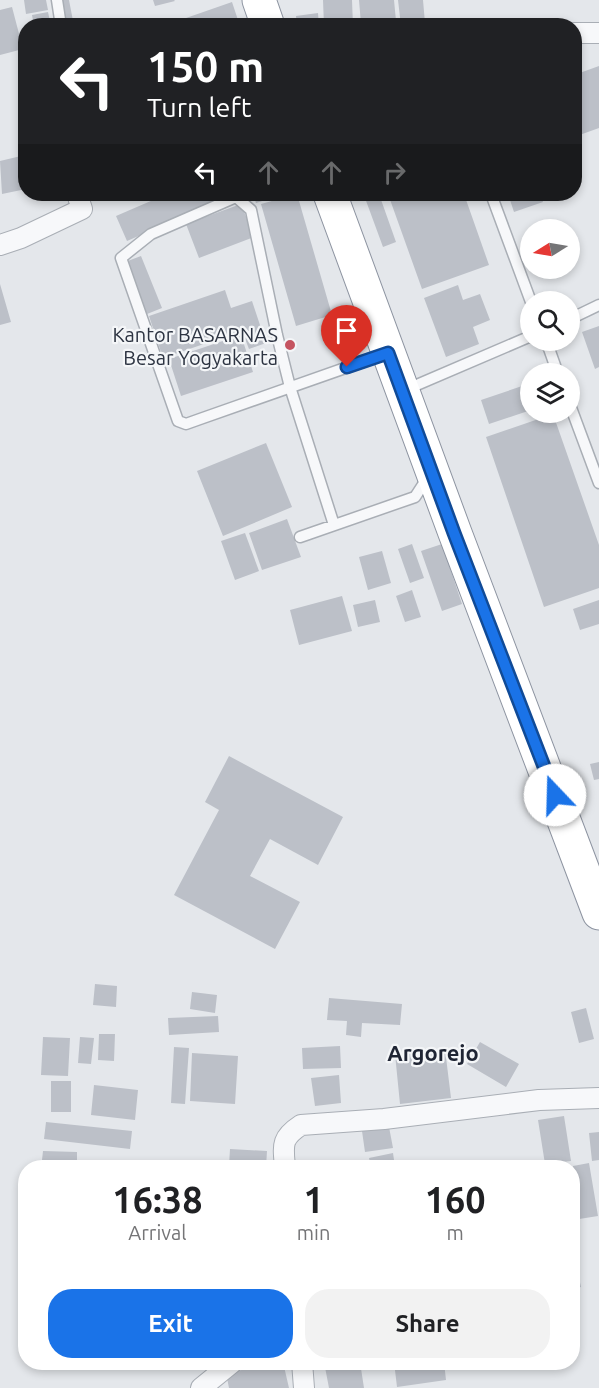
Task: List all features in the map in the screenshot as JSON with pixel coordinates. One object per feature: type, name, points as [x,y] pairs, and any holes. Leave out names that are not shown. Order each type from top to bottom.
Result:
[{"type":"highway","points":[[259,0],[265,18]]},
{"type":"highway","points":[[333,201],[402,392],[599,913]]},
{"type":"street","points":[[582,33],[599,33]]},
{"type":"street","points":[[0,244],[21,238],[82,209],[80,201]]},
{"type":"street","points":[[284,1160],[283,1144],[290,1132],[301,1125],[384,1119],[539,1100],[599,1098]]},
{"type":"street","points":[[201,1388],[223,1370]]},
{"type":"street","points":[[303,1370],[304,1388]]},
{"type":"lane","points":[[57,0],[60,18]]},
{"type":"lane","points":[[227,201],[151,234],[121,258],[178,421],[186,424],[388,353]]},
{"type":"lane","points":[[241,201],[251,210],[290,387],[334,525]]},
{"type":"lane","points":[[494,201],[527,291]]},
{"type":"lane","points":[[580,314],[599,305]]},
{"type":"lane","points":[[402,392],[520,341]]},
{"type":"lane","points":[[577,423],[599,483]]},
{"type":"lane","points":[[300,537],[415,497],[432,472]]},
{"type":"building","points":[[24,0],[46,0],[48,10],[26,14]]},
{"type":"building","points":[[58,0],[69,0],[72,18],[61,18]]},
{"type":"building","points":[[153,0],[174,0],[175,1],[155,6]]},
{"type":"building","points":[[323,0],[352,0],[353,18],[324,18]]},
{"type":"building","points":[[359,0],[394,0],[396,18],[360,18]]},
{"type":"building","points":[[398,0],[423,0],[425,18],[400,18]]},
{"type":"building","points":[[232,2],[237,18],[186,18]]},
{"type":"building","points":[[12,7],[18,30],[18,50],[0,55],[0,10]]},
{"type":"building","points":[[48,12],[49,18],[33,18],[32,15]]},
{"type":"building","points":[[318,13],[318,18],[296,18],[296,16]]},
{"type":"building","points":[[599,66],[599,128],[582,134],[582,72]]},
{"type":"building","points":[[18,157],[18,191],[2,194],[0,161]]},
{"type":"building","points":[[151,201],[219,201],[127,241],[116,216]]},
{"type":"building","points":[[272,201],[299,201],[332,315],[296,326],[261,204]]},
{"type":"building","points":[[366,201],[381,201],[396,242],[383,247]]},
{"type":"building","points":[[391,201],[466,201],[489,265],[422,289]]},
{"type":"building","points":[[510,201],[543,202],[514,212]]},
{"type":"building","points":[[241,204],[254,237],[199,258],[186,224]]},
{"type":"building","points":[[141,256],[162,308],[147,314],[125,262]]},
{"type":"building","points":[[0,284],[11,322],[0,325]]},
{"type":"building","points":[[458,285],[463,300],[480,294],[490,320],[473,327],[479,344],[446,357],[424,298]]},
{"type":"building","points":[[225,290],[231,308],[252,301],[266,343],[249,349],[242,331],[163,358],[149,316]]},
{"type":"building","points":[[599,326],[599,367],[595,369],[582,332]]},
{"type":"building","points":[[241,335],[253,372],[181,396],[169,359]]},
{"type":"building","points":[[520,387],[520,414],[489,424],[481,400]]},
{"type":"building","points":[[527,423],[556,423],[599,545],[599,588],[544,607],[486,437]]},
{"type":"building","points":[[266,443],[292,507],[223,536],[197,471]]},
{"type":"building","points":[[287,519],[301,557],[262,570],[249,533]]},
{"type":"building","points":[[245,533],[259,571],[235,580],[221,541]]},
{"type":"building","points":[[412,544],[424,578],[410,583],[398,549]]},
{"type":"building","points":[[442,544],[462,604],[442,611],[421,551]]},
{"type":"building","points":[[382,551],[391,583],[368,590],[359,557]]},
{"type":"building","points":[[412,590],[421,617],[405,622],[396,596]]},
{"type":"building","points":[[342,596],[352,631],[299,645],[290,610]]},
{"type":"building","points":[[375,600],[380,622],[358,627],[353,605]]},
{"type":"building","points":[[599,600],[599,624],[580,630],[573,609]]},
{"type":"building","points":[[229,756],[343,817],[318,865],[270,839],[250,876],[300,902],[275,949],[174,895],[219,810],[205,802]]},
{"type":"building","points":[[599,762],[599,779],[594,780],[590,764]]},
{"type":"building","points":[[95,984],[117,986],[116,1007],[93,1005]]},
{"type":"building","points":[[192,992],[217,995],[215,1013],[190,1009]]},
{"type":"building","points":[[329,998],[402,1004],[400,1025],[362,1023],[361,1037],[346,1035],[347,1021],[327,1020]]},
{"type":"building","points":[[586,1008],[594,1039],[579,1043],[571,1012]]},
{"type":"building","points":[[218,1016],[219,1032],[169,1035],[168,1018]]},
{"type":"building","points":[[99,1034],[115,1034],[114,1061],[98,1060]]},
{"type":"building","points":[[43,1037],[70,1038],[68,1076],[41,1075]]},
{"type":"building","points":[[80,1037],[94,1038],[91,1064],[78,1063]]},
{"type":"building","points":[[480,1042],[519,1064],[506,1087],[467,1064]]},
{"type":"building","points":[[340,1046],[341,1068],[303,1069],[302,1048]]},
{"type":"building","points":[[174,1047],[189,1048],[185,1104],[171,1103]]},
{"type":"building","points":[[445,1049],[451,1098],[400,1104],[395,1054]]},
{"type":"building","points":[[192,1053],[238,1056],[235,1104],[190,1101]]},
{"type":"building","points":[[339,1075],[341,1103],[315,1106],[311,1078]]},
{"type":"building","points":[[51,1081],[71,1081],[71,1112],[51,1112]]},
{"type":"building","points":[[94,1085],[138,1090],[135,1120],[91,1115]]},
{"type":"building","points":[[564,1116],[571,1160],[544,1160],[538,1120]]},
{"type":"building","points":[[46,1122],[132,1131],[130,1149],[44,1139]]},
{"type":"building","points":[[389,1127],[393,1148],[365,1152],[362,1131]]},
{"type":"building","points":[[599,1132],[599,1160],[592,1161],[589,1133]]},
{"type":"building","points":[[230,1149],[267,1151],[266,1160],[229,1160]]},
{"type":"building","points":[[43,1151],[77,1152],[77,1160],[42,1160]]},
{"type":"building","points":[[393,1153],[394,1160],[369,1160],[369,1158]]},
{"type":"building","points":[[589,1163],[598,1216],[580,1219],[580,1165]]},
{"type":"building","points":[[242,1370],[285,1370],[289,1388],[229,1388],[226,1373]]},
{"type":"building","points":[[326,1370],[361,1370],[364,1388],[329,1388]]},
{"type":"building","points":[[395,1370],[445,1370],[446,1380],[397,1387]]},
{"type":"place","name":"Kantor BASARNAS Besar Yogyakarta","points":[[290,345]]},
{"type":"district","name":"Argorejo","points":[[433,1052]]},
{"type":"route","points":[[347,367],[388,353],[454,533],[555,795]]}]
